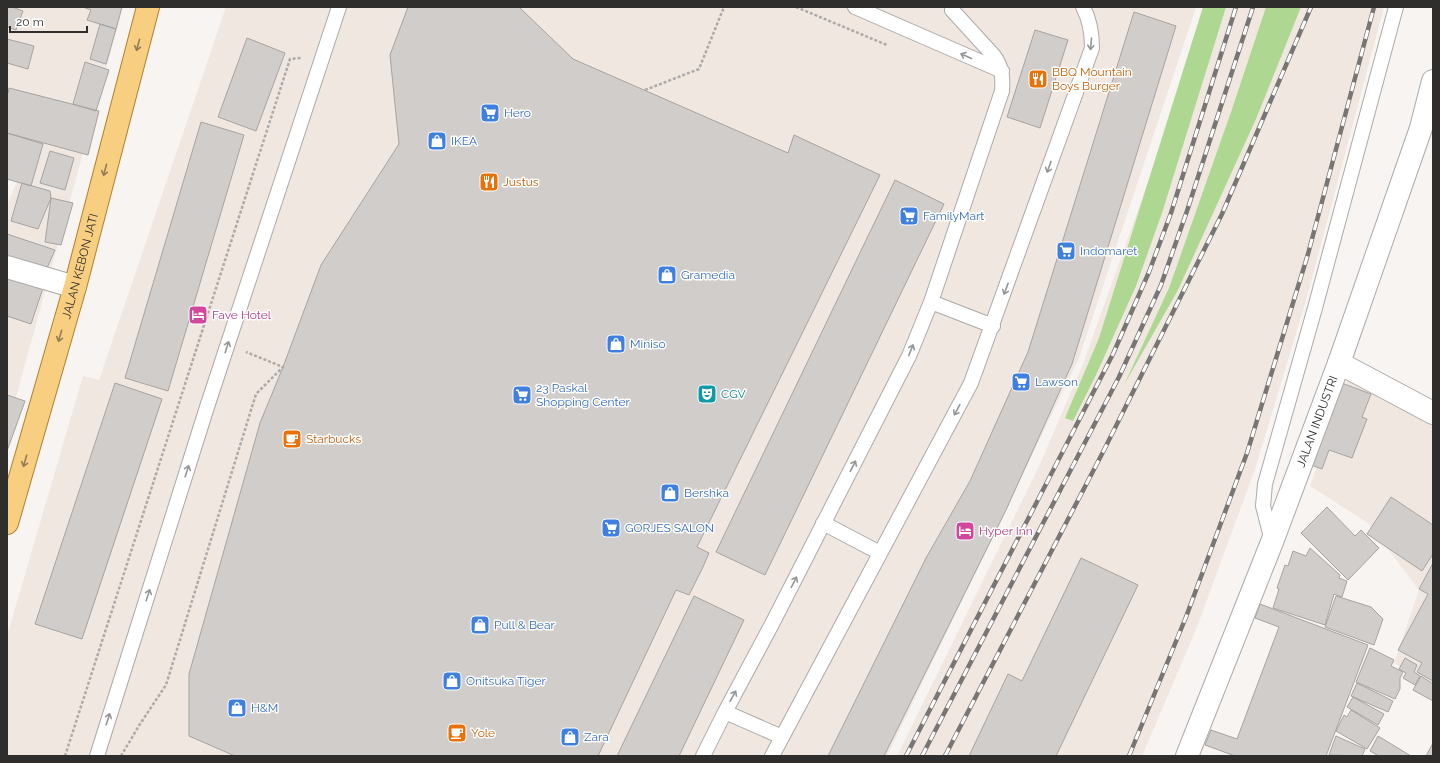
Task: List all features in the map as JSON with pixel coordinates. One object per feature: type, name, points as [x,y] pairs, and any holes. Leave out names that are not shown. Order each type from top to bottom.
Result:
[{"type":"main road","name":"JALAN KEBON JATI","points":[[7,524],[75,287],[148,7]]},
{"type":"street","name":"JALAN INDUSTRI","points":[[1187,756],[1272,542],[1427,130],[1433,81]]},
{"type":"street","points":[[7,267],[75,287]]},
{"type":"street","points":[[1339,363],[1433,413]]},
{"type":"lane","points":[[96,756],[227,344],[339,7]]},
{"type":"lane","points":[[703,756],[824,524],[909,356],[931,302],[1002,91],[1002,71],[994,56],[955,14],[952,10],[953,7]]},
{"type":"lane","points":[[772,756],[972,383],[1092,48],[1090,24],[1083,7]]},
{"type":"lane","points":[[1272,542],[1263,506],[1265,484],[1315,308],[1396,7]]},
{"type":"lane","points":[[862,8],[1002,71]]},
{"type":"lane","points":[[931,302],[993,326]]},
{"type":"lane","points":[[824,524],[880,553]]},
{"type":"lane","points":[[725,712],[782,738]]},
{"type":"path","points":[[645,90],[699,69],[724,7]]},
{"type":"path","points":[[796,7],[891,47]]},
{"type":"path","points":[[65,756],[290,59],[304,58]]},
{"type":"path","points":[[120,756],[166,685],[256,394],[283,367],[201,334]]},
{"type":"shaded area","points":[[7,7],[123,7],[7,430],[7,205],[34,142],[7,132]]},
{"type":"shaded area","points":[[226,7],[1196,7],[1079,358],[887,756],[7,756],[7,635],[83,376],[99,380]]},
{"type":"shaded area","points":[[1207,7],[1384,7],[1307,297],[1255,469],[1197,627],[1142,756],[897,756],[1040,464],[1083,364],[1184,81]]},
{"type":"shaded area","points":[[1349,376],[1433,421],[1433,686],[1394,663],[1419,590],[1368,523],[1310,486]]},
{"type":"green space","points":[[1203,7],[1226,7],[1162,213],[1136,286],[1096,375],[1073,421],[1065,418],[1099,338]]},
{"type":"green space","points":[[1266,7],[1301,7],[1256,119],[1178,290],[1124,385],[1169,288]]},
{"type":"building","points":[[7,7],[12,7],[23,11],[16,30],[7,27]]},
{"type":"building","points":[[83,7],[122,7],[116,29],[87,20],[91,10]]},
{"type":"building","name":"23 Paskal Shopping Center","points":[[408,7],[519,7],[573,59],[788,153],[794,135],[880,175],[697,547],[709,553],[703,567],[689,595],[676,590],[598,756],[235,756],[189,736],[189,674],[260,423],[283,367],[321,265],[399,144],[390,55]]},
{"type":"building","points":[[1134,12],[1176,26],[1072,364],[1006,510],[884,756],[828,756],[926,558],[970,481],[1028,352]]},
{"type":"building","points":[[100,24],[116,29],[106,64],[90,59]]},
{"type":"building","name":"BBQ Mountain Boys Burger","points":[[1035,30],[1068,40],[1040,128],[1007,117]]},
{"type":"building","points":[[247,38],[285,53],[256,131],[218,117]]},
{"type":"building","points":[[7,39],[34,46],[28,69],[7,63]]},
{"type":"building","points":[[85,62],[109,70],[96,111],[73,104]]},
{"type":"building","points":[[9,88],[99,111],[88,155],[7,133],[7,97]]},
{"type":"building","points":[[201,122],[244,135],[168,391],[125,378]]},
{"type":"building","points":[[7,133],[43,144],[31,186],[7,179]]},
{"type":"building","points":[[50,151],[74,158],[65,190],[40,183]]},
{"type":"building","points":[[895,180],[944,204],[765,575],[716,552]]},
{"type":"building","points":[[22,183],[50,191],[51,198],[38,229],[11,221]]},
{"type":"building","points":[[51,198],[73,203],[61,245],[45,242]]},
{"type":"building","points":[[7,234],[55,250],[44,275],[7,261]]},
{"type":"building","points":[[7,274],[44,285],[31,324],[7,316]]},
{"type":"building","points":[[1339,382],[1371,394],[1362,417],[1367,419],[1352,458],[1329,450],[1322,469],[1311,465]]},
{"type":"building","points":[[115,383],[162,399],[82,639],[35,624]]},
{"type":"building","points":[[7,395],[25,401],[7,451]]},
{"type":"building","points":[[1391,497],[1433,525],[1433,554],[1422,571],[1367,534]]},
{"type":"building","points":[[1327,507],[1355,536],[1361,530],[1379,548],[1348,580],[1301,533]]},
{"type":"building","points":[[1310,548],[1340,575],[1339,578],[1347,581],[1342,597],[1334,594],[1325,625],[1273,608],[1279,589],[1277,588],[1285,565],[1288,566],[1293,551],[1306,556]]},
{"type":"building","points":[[1081,558],[1138,585],[1056,756],[969,756],[1008,674],[1022,681]]},
{"type":"building","points":[[1433,563],[1433,681],[1417,672],[1422,663],[1398,650],[1428,594],[1419,589]]},
{"type":"building","points":[[694,596],[744,620],[679,756],[617,756]]},
{"type":"building","points":[[1336,596],[1371,607],[1383,619],[1374,645],[1325,627]]},
{"type":"building","points":[[1260,604],[1368,645],[1326,756],[1235,756],[1205,745],[1211,730],[1237,739],[1279,627],[1255,618]]},
{"type":"building","points":[[1370,648],[1394,660],[1391,666],[1403,672],[1400,678],[1400,689],[1395,699],[1356,682]]},
{"type":"building","points":[[1405,658],[1417,665],[1414,672],[1420,676],[1415,685],[1403,678],[1406,673],[1399,669]]},
{"type":"building","points":[[1421,676],[1433,684],[1433,701],[1413,690]]},
{"type":"building","points":[[1357,683],[1393,701],[1388,712],[1351,696]]},
{"type":"building","points":[[1353,697],[1384,714],[1378,725],[1347,707]]},
{"type":"building","points":[[1351,710],[1380,728],[1367,749],[1336,731],[1344,715],[1347,717]]},
{"type":"building","points":[[1336,736],[1365,749],[1362,756],[1329,755]]},
{"type":"building","points":[[1378,736],[1411,756],[1379,756],[1370,751]]},
{"type":"building","points":[[1433,743],[1433,756],[1426,756]]},
{"type":"railway","points":[[906,756],[1113,354],[1149,272],[1171,213],[1236,7]]},
{"type":"railway","points":[[922,756],[1119,377],[1161,285],[1187,211],[1253,7]]},
{"type":"railway","points":[[945,756],[1103,452],[1222,214],[1311,7]]},
{"type":"railway","points":[[1129,756],[1186,617],[1247,453],[1308,254],[1374,7]]},
{"type":"place","name":"BBQ Mountain Boys Burger","points":[[1038,79]]},
{"type":"place","name":"Hero","points":[[490,113]]},
{"type":"place","name":"IKEA","points":[[437,141]]},
{"type":"place","name":"Justus","points":[[489,182]]},
{"type":"place","name":"FamilyMart","points":[[909,216]]},
{"type":"place","name":"Indomaret","points":[[1066,251]]},
{"type":"place","name":"Gramedia","points":[[667,275]]},
{"type":"place","name":"Fave Hotel","points":[[198,315]]},
{"type":"place","name":"Miniso","points":[[616,344]]},
{"type":"place","name":"Lawson","points":[[1021,382]]},
{"type":"place","name":"CGV","points":[[707,394]]},
{"type":"place","name":"23 Paskal Shopping Center","points":[[522,395]]},
{"type":"place","name":"Starbucks","points":[[292,439]]},
{"type":"place","name":"Bershka","points":[[670,493]]},
{"type":"place","name":"GORJES SALON","points":[[611,528]]},
{"type":"place","name":"Hyper Inn","points":[[965,531]]},
{"type":"place","name":"Pull & Bear","points":[[480,625]]},
{"type":"place","name":"Onitsuka Tiger","points":[[452,681]]},
{"type":"place","name":"H&M","points":[[237,708]]},
{"type":"place","name":"Yole","points":[[457,733]]},
{"type":"place","name":"Zara","points":[[570,737]]}]
